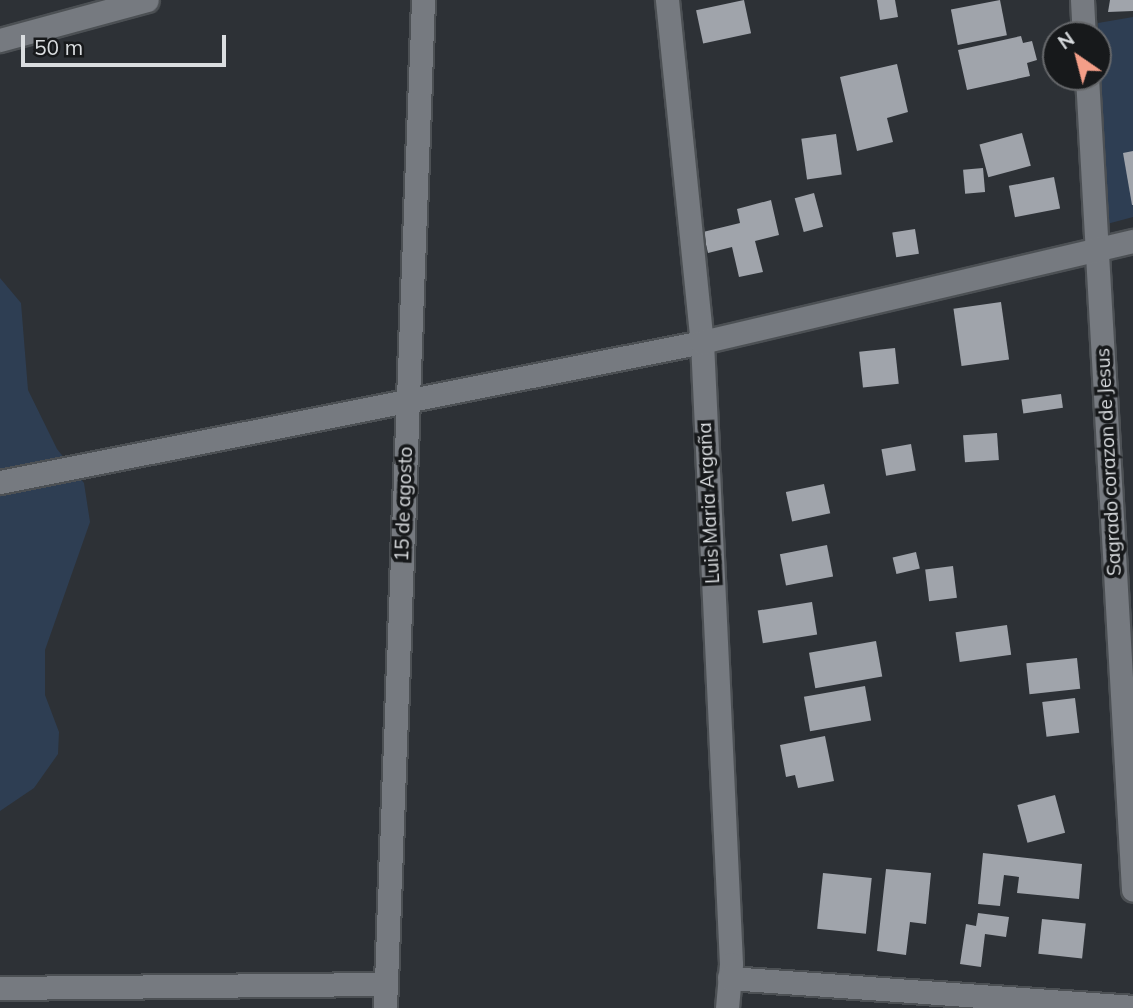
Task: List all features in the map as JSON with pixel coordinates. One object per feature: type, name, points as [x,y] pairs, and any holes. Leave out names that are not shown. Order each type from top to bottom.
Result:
[{"type":"street","points":[[0,40],[122,4],[147,0]]},
{"type":"street","name":"15 de agosto","points":[[385,1008],[423,0]]},
{"type":"street","name":"Luis Maria Argaña","points":[[667,0],[702,342],[729,978],[727,1008]]},
{"type":"street","points":[[1082,0],[1083,21]]},
{"type":"street","name":"Sagrado corazon de Jesus","points":[[1088,91],[1099,249],[1133,890]]},
{"type":"street","points":[[0,482],[702,342],[1133,241]]},
{"type":"street","points":[[729,978],[1133,1007]]},
{"type":"street","points":[[0,988],[386,984]]},
{"type":"shaded area","points":[[1133,17],[1133,217],[1107,224],[1101,91],[1112,91],[1112,21],[1110,21]]},
{"type":"shaded area","points":[[0,278],[21,303],[28,390],[57,449],[84,483],[90,522],[45,650],[45,695],[59,732],[58,754],[34,788],[0,811]]},
{"type":"building","points":[[744,0],[751,33],[703,43],[696,10]]},
{"type":"building","points":[[877,0],[895,0],[898,17],[880,20]]},
{"type":"building","points":[[1000,0],[1007,35],[958,45],[951,10]]},
{"type":"building","points":[[1110,0],[1133,0],[1133,11],[1108,12]]},
{"type":"building","points":[[1021,36],[1023,43],[1032,41],[1037,60],[1027,63],[1030,76],[967,90],[958,50]]},
{"type":"building","points":[[897,64],[908,112],[887,118],[893,142],[857,151],[840,77]]},
{"type":"building","points":[[1022,133],[1031,166],[988,177],[979,144]]},
{"type":"building","points":[[836,134],[842,175],[807,179],[801,139]]},
{"type":"building","points":[[1133,151],[1133,205],[1132,205],[1123,153]]},
{"type":"building","points":[[983,168],[985,192],[965,194],[963,170]]},
{"type":"building","points":[[1054,177],[1060,208],[1015,217],[1009,186]]},
{"type":"building","points":[[814,193],[823,227],[804,232],[795,198]]},
{"type":"building","points":[[771,200],[779,235],[755,241],[763,272],[739,277],[732,247],[708,253],[703,232],[740,223],[737,209]]},
{"type":"building","points":[[915,229],[919,254],[896,257],[892,233]]},
{"type":"building","points":[[1001,302],[1009,359],[962,366],[953,309]]},
{"type":"building","points":[[895,348],[899,384],[863,388],[859,352]]},
{"type":"building","points":[[1061,394],[1063,408],[1023,413],[1021,400]]},
{"type":"building","points":[[997,433],[999,460],[965,462],[963,435]]},
{"type":"building","points":[[911,444],[916,471],[886,476],[881,449]]},
{"type":"building","points":[[824,484],[830,513],[792,521],[786,492]]},
{"type":"building","points":[[827,545],[833,576],[786,586],[780,554]]},
{"type":"building","points":[[916,552],[920,569],[896,574],[893,557]]},
{"type":"building","points":[[953,566],[957,598],[929,601],[925,569]]},
{"type":"building","points":[[812,602],[817,635],[763,643],[758,611]]},
{"type":"building","points":[[1007,625],[1011,655],[960,662],[956,632]]},
{"type":"building","points":[[876,641],[882,676],[815,688],[809,653]]},
{"type":"building","points":[[1077,658],[1080,689],[1030,694],[1026,663]]},
{"type":"building","points":[[865,686],[871,720],[810,731],[804,697]]},
{"type":"building","points":[[1075,698],[1079,733],[1047,737],[1042,702]]},
{"type":"building","points":[[825,736],[834,781],[798,788],[795,775],[786,777],[780,745]]},
{"type":"building","points":[[1055,795],[1065,833],[1027,843],[1017,805]]},
{"type":"building","points":[[983,853],[1082,864],[1079,899],[1017,893],[1019,877],[1004,875],[1000,906],[978,904]]},
{"type":"building","points":[[886,869],[931,873],[926,924],[910,922],[906,955],[877,951]]},
{"type":"building","points":[[823,873],[872,878],[866,934],[817,929]]},
{"type":"building","points":[[978,913],[1009,917],[1006,937],[985,934],[981,967],[960,964],[966,924],[976,926]]},
{"type":"building","points":[[1042,919],[1086,924],[1082,958],[1038,954]]}]
